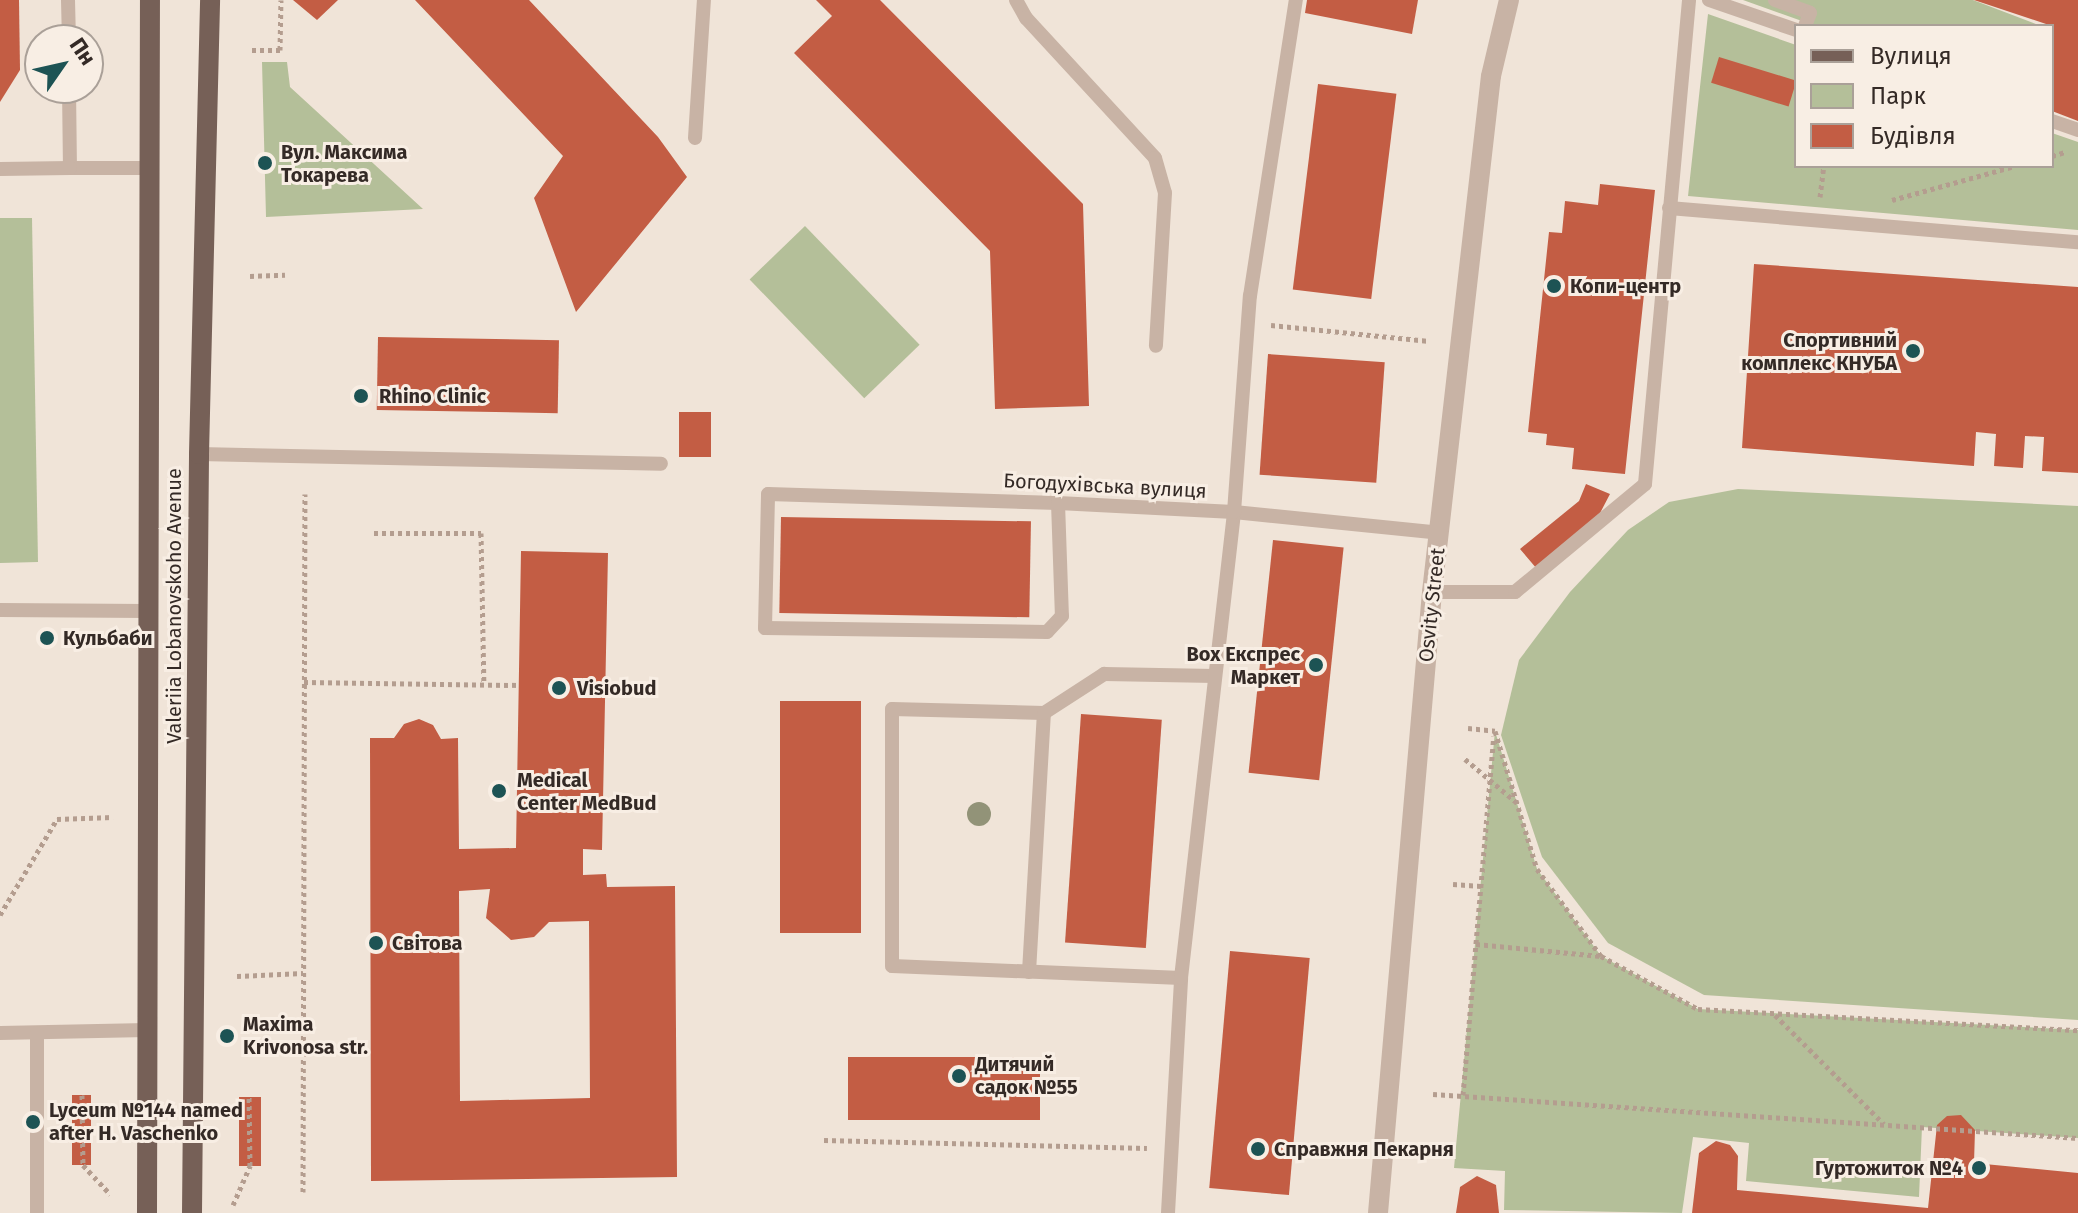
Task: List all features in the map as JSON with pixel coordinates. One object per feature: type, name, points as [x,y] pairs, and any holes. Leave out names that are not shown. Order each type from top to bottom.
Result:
[{"type":"main road","name":"Valeriia Lobanovskoho Avenue","points":[[147,1213],[146,611],[150,0]]},
{"type":"main road","name":"Valeriia Lobanovskoho Avenue","points":[[192,1213],[199,454],[210,0]]},
{"type":"street","name":"Osvity Street","points":[[1378,1213],[1432,592],[1491,76],[1509,0]]},
{"type":"lane","points":[[68,0],[69,24]]},
{"type":"lane","points":[[695,138],[704,0]]},
{"type":"lane","points":[[1016,0],[1026,18],[1155,158],[1165,193],[1156,346]]},
{"type":"lane","points":[[1168,1213],[1181,978],[1234,512],[1248,322],[1296,0]]},
{"type":"lane","points":[[1432,592],[1515,592],[1645,484],[1689,0]]},
{"type":"lane","points":[[1709,0],[1794,29]]},
{"type":"lane","points":[[1775,0],[1810,13],[1806,24]]},
{"type":"lane","points":[[69,104],[70,168]]},
{"type":"lane","points":[[2054,122],[2078,130]]},
{"type":"lane","points":[[0,169],[150,168]]},
{"type":"lane","points":[[1669,208],[2078,242]]},
{"type":"lane","points":[[199,454],[661,464]]},
{"type":"lane","name":"Богодухівська вулиця","points":[[1058,503],[1062,616],[1047,632],[765,628],[768,494],[1058,503],[1234,512],[1439,533]]},
{"type":"lane","points":[[0,610],[146,611]]},
{"type":"lane","points":[[1181,978],[892,966],[892,709],[1044,713],[1104,674],[1215,676]]},
{"type":"lane","points":[[1029,972],[1044,713]]},
{"type":"lane","points":[[0,1033],[147,1030]]},
{"type":"lane","points":[[37,1033],[37,1213]]},
{"type":"path","points":[[252,50],[280,50],[281,0]]},
{"type":"path","points":[[1877,204],[2008,168]]},
{"type":"path","points":[[250,276],[285,275]]},
{"type":"path","points":[[1248,322],[1429,341]]},
{"type":"path","points":[[303,1192],[305,494]]},
{"type":"path","points":[[374,533],[481,533],[484,684]]},
{"type":"path","points":[[304,682],[519,685]]},
{"type":"path","points":[[1468,728],[1495,731]]},
{"type":"path","points":[[1463,1095],[1495,731]]},
{"type":"path","points":[[1495,731],[1537,869],[1601,956]]},
{"type":"path","points":[[1465,759],[1491,776],[1517,803]]},
{"type":"path","points":[[0,915],[57,819],[113,817]]},
{"type":"path","points":[[1453,884],[1481,886]]},
{"type":"path","points":[[1476,944],[1601,956],[1698,1009],[2078,1030]]},
{"type":"path","points":[[237,976],[303,973]]},
{"type":"path","points":[[1773,1014],[1884,1125]]},
{"type":"path","points":[[1433,1094],[2078,1138]]},
{"type":"path","points":[[82,1095],[83,1165],[110,1194]]},
{"type":"path","points":[[233,1205],[250,1166],[249,1097]]},
{"type":"path","points":[[824,1140],[1171,1150]]},
{"type":"green space","points":[[1743,0],[1973,0],[2036,24],[1810,24]]},
{"type":"green space","points":[[1708,14],[1794,44],[1794,168],[2054,168],[2054,134],[2078,142],[2078,230],[1688,196]]},
{"type":"green space","points":[[262,62],[287,62],[290,87],[423,209],[266,217]]},
{"type":"green space","points":[[0,218],[32,218],[38,562],[0,563]]},
{"type":"green space","points":[[805,226],[920,345],[864,398],[750,279]]},
{"type":"green space","points":[[1738,489],[2078,506],[2078,1020],[1704,995],[1608,943],[1542,857],[1501,735],[1519,660],[1570,592],[1628,530],[1669,502]]},
{"type":"green space","points":[[1495,731],[1537,869],[1601,956],[1698,1009],[2078,1030],[2078,1138],[1922,1127],[1919,1197],[1746,1181],[1749,1143],[1693,1137],[1682,1213],[1504,1210],[1505,1171],[1454,1168]]},
{"type":"building","points":[[0,0],[19,0],[20,70],[0,102]]},
{"type":"building","points":[[293,0],[338,0],[317,20]]},
{"type":"building","points":[[415,0],[529,0],[658,137],[687,177],[576,312],[534,198],[563,156]]},
{"type":"building","points":[[816,0],[880,0],[1083,204],[1089,406],[995,409],[990,251],[794,53],[832,16]]},
{"type":"building","points":[[1307,0],[1418,0],[1412,34],[1305,13]]},
{"type":"building","points":[[1974,0],[2078,0],[2078,121],[2054,112],[2054,24]]},
{"type":"building","points":[[1719,57],[1794,80],[1794,89],[1789,107],[1711,83]]},
{"type":"building","points":[[1318,84],[1396,94],[1371,299],[1293,289]]},
{"type":"building","points":[[1600,184],[1655,190],[1625,474],[1572,469],[1574,448],[1546,445],[1547,434],[1528,432],[1549,232],[1562,233],[1565,201],[1598,205]]},
{"type":"building","name":"Спортивний комплекс КНУБА","points":[[1754,264],[2078,287],[2078,473],[2042,471],[2044,437],[2025,436],[2023,468],[1994,466],[1996,434],[1976,432],[1974,466],[1742,448]]},
{"type":"building","points":[[378,337],[559,340],[558,413],[377,410]]},
{"type":"building","points":[[1268,354],[1385,362],[1376,483],[1260,475]]},
{"type":"building","points":[[679,412],[711,412],[711,457],[679,457]]},
{"type":"building","points":[[1586,484],[1610,494],[1598,517],[1537,569],[1520,549],[1579,501]]},
{"type":"building","points":[[781,517],[1031,521],[1029,617],[779,613]]},
{"type":"building","points":[[1273,540],[1344,547],[1319,780],[1249,773]]},
{"type":"building","points":[[521,551],[608,553],[602,850],[583,849],[583,875],[606,874],[607,887],[675,886],[677,1177],[371,1181],[370,738],[394,738],[404,724],[419,719],[433,725],[441,739],[458,738],[459,849],[516,848]],"holes":[[[490,889],[486,918],[511,940],[534,937],[549,922],[589,921],[590,1098],[460,1101],[459,891]]]},
{"type":"building","points":[[780,701],[861,701],[861,933],[780,933]]},
{"type":"building","points":[[1081,714],[1162,720],[1146,948],[1065,942]]},
{"type":"building","points":[[1230,951],[1310,958],[1289,1195],[1209,1188]]},
{"type":"building","points":[[848,1057],[1040,1057],[1040,1120],[848,1120]]},
{"type":"building","points":[[72,1095],[91,1095],[91,1165],[72,1165]]},
{"type":"building","points":[[239,1097],[261,1097],[261,1166],[239,1166]]},
{"type":"building","name":"Гуртожиток №4","points":[[1961,1115],[1975,1130],[1974,1163],[2078,1173],[2078,1213],[1692,1213],[1699,1153],[1716,1141],[1730,1145],[1738,1156],[1737,1190],[1928,1208],[1937,1125],[1947,1116]]},
{"type":"building","points":[[1477,1176],[1496,1185],[1499,1213],[1456,1213],[1460,1187]]},
{"type":"place","name":"Вул. Максима Токарева","points":[[265,163]]},
{"type":"place","name":"Копи-центр","points":[[1554,286]]},
{"type":"place","name":"Спортивний комплекс КНУБА","points":[[1913,351]]},
{"type":"place","name":"Rhino Clinic","points":[[361,396]]},
{"type":"place","name":"Кульбаби","points":[[47,638]]},
{"type":"place","name":"Box Експрес Маркет","points":[[1316,665]]},
{"type":"place","name":"Visiobud","points":[[559,688]]},
{"type":"place","name":"Medical Center MedBud","points":[[499,791]]},
{"type":"place","name":"Світова","points":[[376,943]]},
{"type":"place","name":"Maxima Krivonosa str.","points":[[227,1036]]},
{"type":"place","name":"Дитячий садок №55","points":[[959,1076]]},
{"type":"place","name":"Lyceum №144 named after H. Vaschenko","points":[[33,1122]]},
{"type":"place","name":"Справжня Пекарня","points":[[1258,1149]]},
{"type":"place","name":"Гуртожиток №4","points":[[1979,1168]]}]
